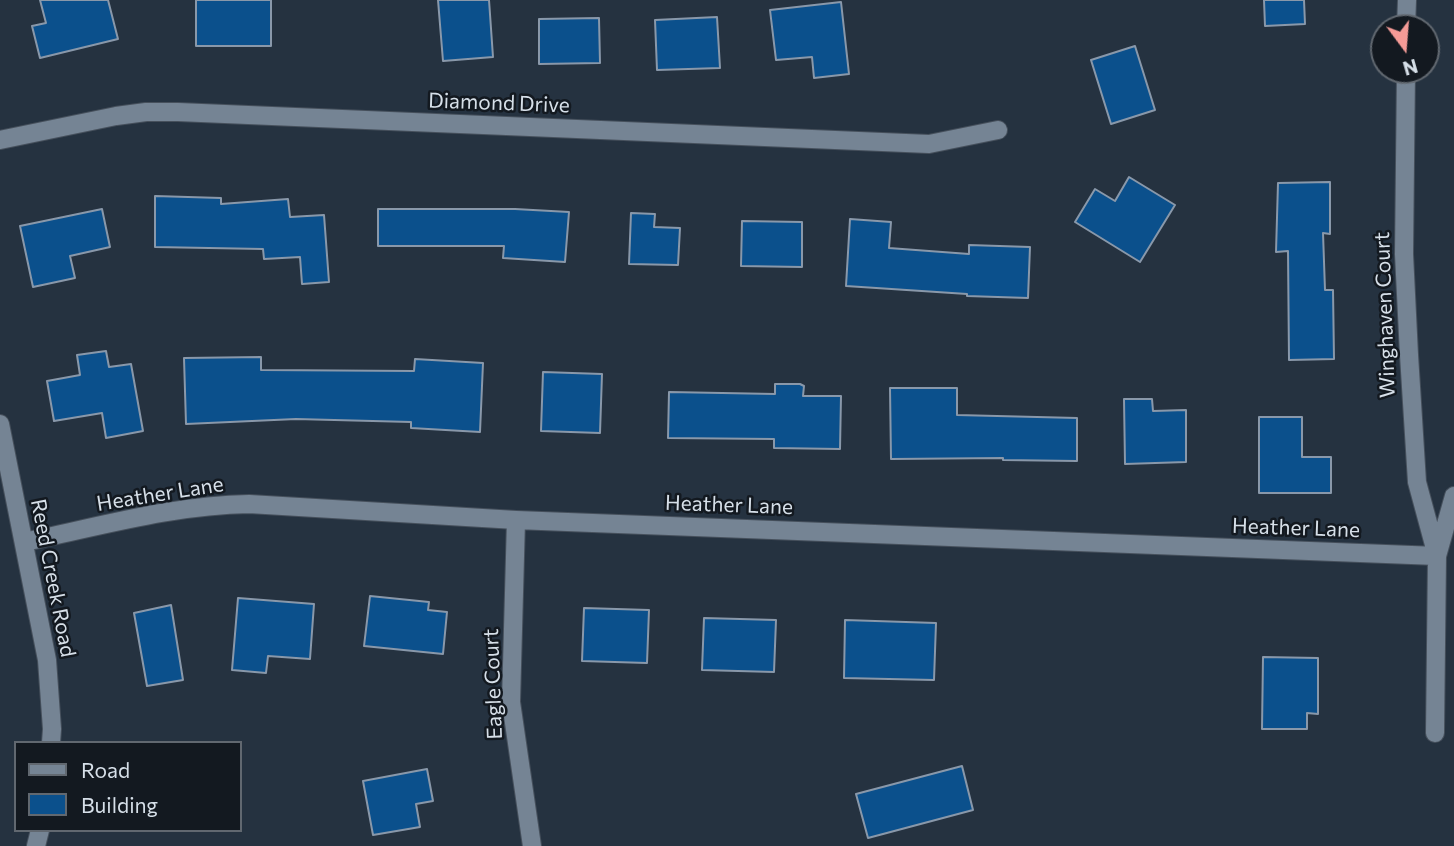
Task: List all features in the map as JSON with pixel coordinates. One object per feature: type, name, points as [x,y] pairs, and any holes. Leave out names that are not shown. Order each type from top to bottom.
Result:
[{"type":"street","name":"Winghaven Court","points":[[1406,84],[1404,254],[1417,482],[1437,556]]},
{"type":"street","name":"Diamond Drive","points":[[0,140],[146,112],[929,144],[998,130]]},
{"type":"street","name":"Reed Creek Road","points":[[0,424],[47,660],[51,741]]},
{"type":"street","name":"Winghaven Court","points":[[1435,733],[1437,556],[1454,496]]},
{"type":"street","name":"Heather Lane","points":[[24,542],[218,505],[249,504],[516,520],[1437,556]]},
{"type":"street","name":"Eagle Court","points":[[516,520],[511,702],[532,846]]},
{"type":"building","points":[[40,0],[108,0],[118,39],[40,58],[32,26],[46,23]]},
{"type":"building","points":[[196,0],[271,0],[271,46],[196,46]]},
{"type":"building","points":[[438,0],[489,0],[493,57],[443,61]]},
{"type":"building","points":[[1264,0],[1304,0],[1305,24],[1265,26]]},
{"type":"building","points":[[841,2],[849,74],[814,78],[812,57],[776,60],[770,10]]},
{"type":"building","points":[[717,17],[720,68],[657,70],[655,20]]},
{"type":"building","points":[[599,18],[600,63],[539,64],[539,19]]},
{"type":"building","points":[[1135,46],[1155,110],[1111,124],[1091,60]]},
{"type":"building","points":[[1129,177],[1175,205],[1140,262],[1075,222],[1095,189],[1115,201]]},
{"type":"building","points":[[1330,182],[1330,234],[1323,233],[1325,290],[1333,290],[1334,359],[1289,360],[1288,251],[1276,252],[1278,183]]},
{"type":"building","points":[[155,196],[221,198],[221,204],[288,199],[290,217],[324,215],[329,282],[302,284],[300,257],[264,259],[263,249],[155,247]]},
{"type":"building","points":[[102,209],[110,247],[70,256],[75,278],[33,287],[20,226]]},
{"type":"building","points":[[378,209],[515,209],[569,212],[565,262],[503,258],[504,246],[378,246]]},
{"type":"building","points":[[631,213],[655,214],[654,227],[680,228],[678,265],[629,264]]},
{"type":"building","points":[[850,219],[891,222],[889,248],[969,254],[969,245],[1030,247],[1028,298],[846,286]]},
{"type":"building","points":[[742,221],[802,222],[802,267],[741,266]]},
{"type":"building","points":[[106,351],[109,367],[131,364],[143,431],[106,438],[102,413],[54,421],[47,381],[80,375],[77,355]]},
{"type":"building","points":[[261,357],[261,370],[414,371],[415,359],[483,363],[480,432],[411,428],[411,422],[296,419],[186,424],[184,358]]},
{"type":"building","points":[[543,372],[602,374],[600,433],[541,431]]},
{"type":"building","points":[[775,384],[800,384],[804,386],[803,396],[841,396],[840,449],[774,448],[774,439],[668,438],[669,392],[775,394]]},
{"type":"building","points":[[890,388],[957,388],[957,415],[1077,418],[1077,461],[1003,458],[891,459]]},
{"type":"building","points":[[1124,399],[1152,399],[1153,411],[1186,410],[1186,462],[1125,464]]},
{"type":"building","points":[[1259,417],[1302,417],[1302,457],[1331,457],[1331,493],[1259,493]]},
{"type":"building","points":[[370,596],[429,602],[428,610],[447,612],[443,654],[364,646]]},
{"type":"building","points":[[238,598],[314,604],[310,659],[268,656],[266,673],[232,670]]},
{"type":"building","points":[[171,605],[183,680],[147,686],[134,613]]},
{"type":"building","points":[[584,608],[649,610],[647,663],[582,661]]},
{"type":"building","points":[[704,618],[776,620],[774,672],[702,670]]},
{"type":"building","points":[[845,620],[936,623],[934,680],[844,678]]},
{"type":"building","points":[[1263,657],[1318,658],[1318,714],[1307,713],[1307,729],[1262,729]]},
{"type":"building","points":[[962,766],[973,810],[868,838],[856,794]]},
{"type":"building","points":[[427,769],[433,801],[416,804],[420,827],[373,835],[363,781]]}]
